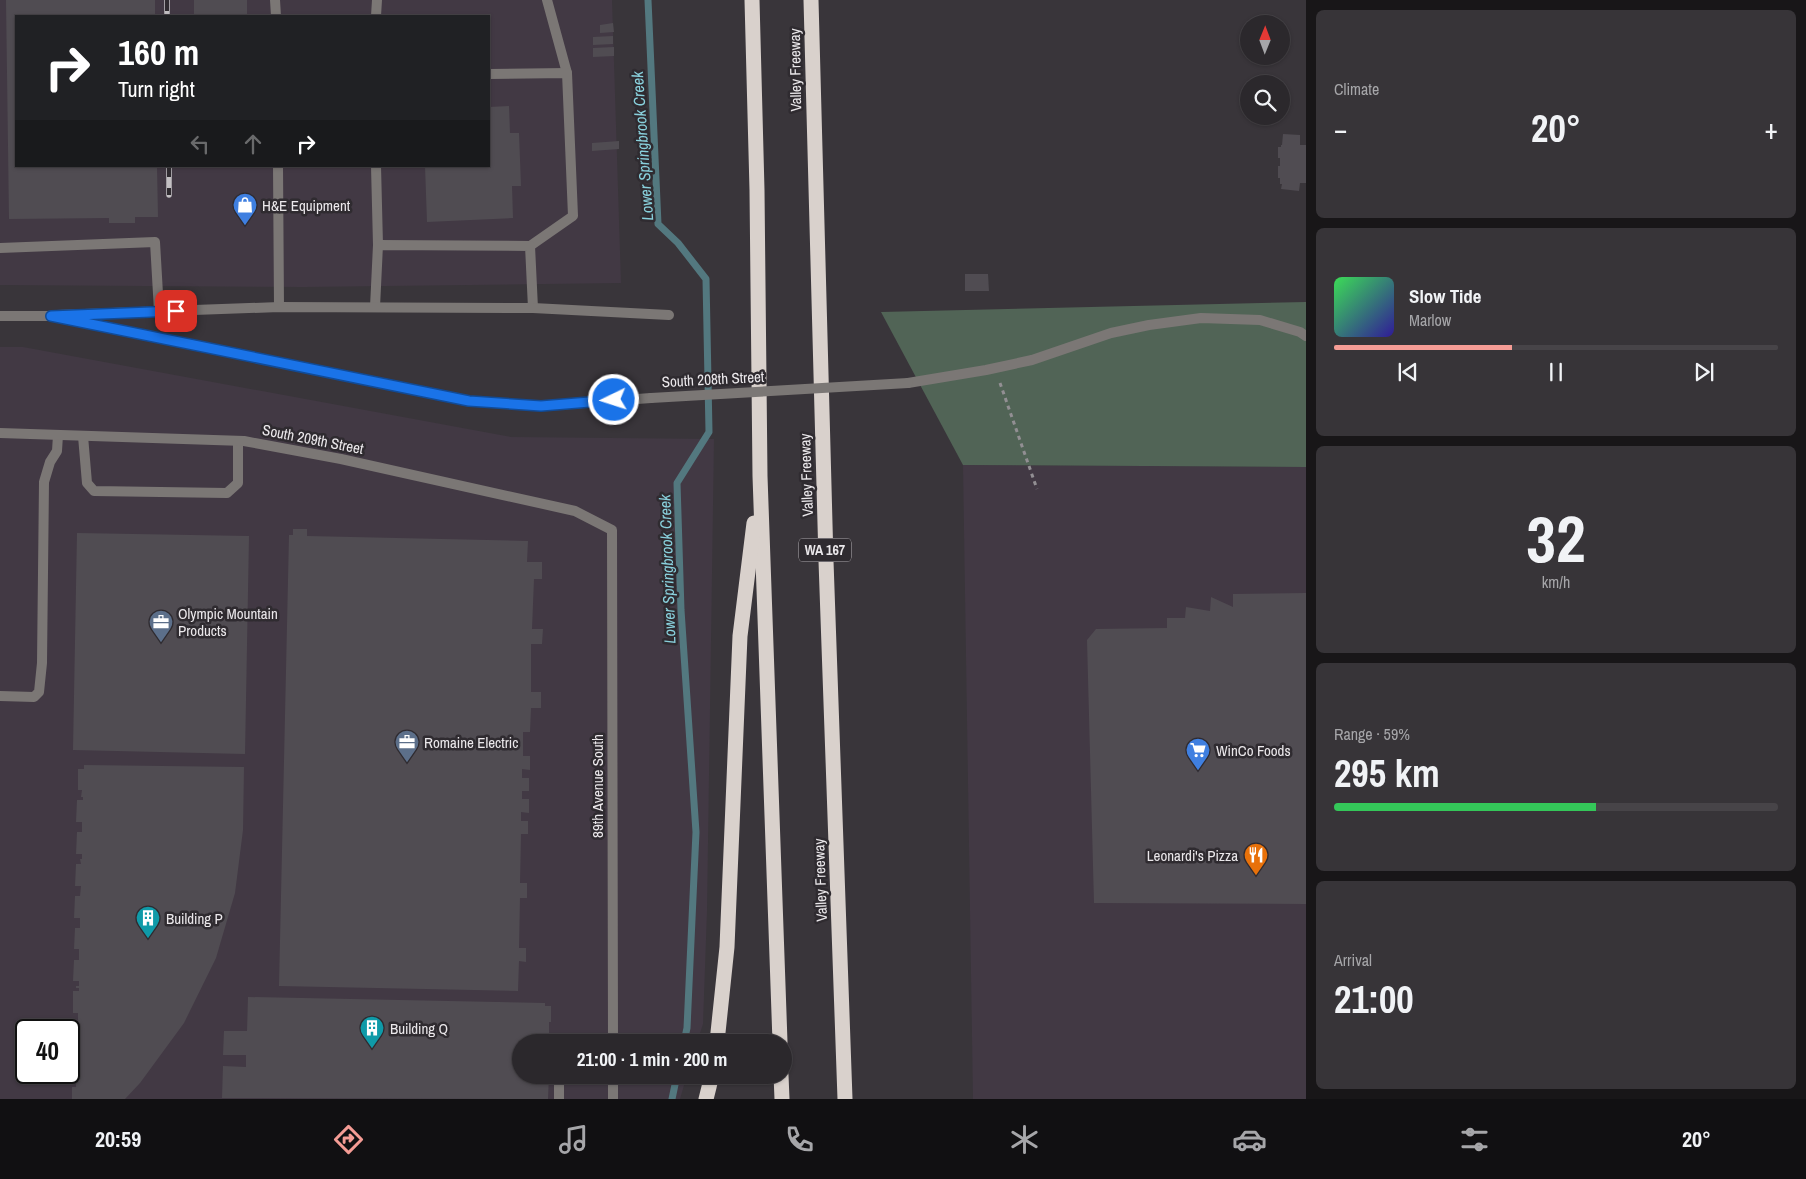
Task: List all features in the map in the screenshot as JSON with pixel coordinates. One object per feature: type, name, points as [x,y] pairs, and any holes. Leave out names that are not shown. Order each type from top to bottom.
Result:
[{"type":"highway","points":[[752,0],[757,190],[760,476],[780,1034]]},
{"type":"highway","name":"Valley Freeway","points":[[811,0],[826,561],[846,1099]]},
{"type":"highway","points":[[719,1034],[727,947],[740,636],[760,476]]},
{"type":"highway","points":[[706,1099],[710,1084]]},
{"type":"highway","points":[[781,1084],[782,1099]]},
{"type":"street","points":[[275,0],[276,15]]},
{"type":"street","points":[[376,15],[377,0]]},
{"type":"street","points":[[378,245],[530,246],[573,216],[568,73],[547,0]]},
{"type":"street","points":[[490,74],[568,73]]},
{"type":"street","points":[[278,167],[279,306]]},
{"type":"street","points":[[375,307],[378,245],[376,167]]},
{"type":"street","points":[[0,248],[155,242],[159,311]]},
{"type":"street","points":[[530,246],[533,308]]},
{"type":"street","points":[[51,316],[279,306],[533,308],[669,315]]},
{"type":"street","name":"South 208th Street","points":[[0,316],[51,316],[469,401],[541,406],[908,383],[1032,360],[1111,333],[1149,325],[1201,318],[1260,320],[1300,332],[1306,336]]},
{"type":"street","name":"South 209th Street","points":[[0,433],[238,441],[351,462],[575,511],[612,530]]},
{"type":"street","points":[[0,696],[34,697],[40,692],[44,482],[50,462],[57,451],[58,435]]},
{"type":"street","points":[[83,436],[86,483],[94,491],[227,494],[238,483],[238,441]]},
{"type":"street","name":"89th Avenue South","points":[[612,530],[613,1034]]},
{"type":"street","points":[[559,1084],[559,1099]]},
{"type":"street","points":[[613,1084],[613,1099]]},
{"type":"path","points":[[995,368],[1037,489]]},
{"type":"shaded area","points":[[0,0],[612,0],[621,283],[304,287],[0,285]]},
{"type":"shaded area","points":[[0,347],[23,347],[511,437],[714,439],[707,911],[703,1024],[700,1034],[512,1034],[512,1084],[684,1084],[680,1099],[0,1099]]},
{"type":"shaded area","points":[[963,465],[1306,467],[1306,1099],[973,1099]]},
{"type":"green space","points":[[1306,302],[1306,467],[963,465],[881,312]]},
{"type":"building","points":[[6,0],[155,0],[155,15],[15,15],[15,167],[157,167],[158,217],[135,217],[135,223],[109,223],[109,218],[9,219]]},
{"type":"building","points":[[194,0],[247,0],[247,15],[194,15]]},
{"type":"building","points":[[613,23],[614,32],[600,33],[600,25]]},
{"type":"building","points":[[613,36],[613,44],[593,45],[593,37]]},
{"type":"building","points":[[614,47],[614,56],[593,57],[593,48]]},
{"type":"building","points":[[509,106],[510,133],[519,133],[521,186],[512,186],[513,218],[427,222],[425,167],[490,167],[490,107]]},
{"type":"building","points":[[1283,134],[1300,135],[1300,145],[1306,145],[1306,183],[1300,183],[1299,191],[1281,189],[1282,184],[1280,184],[1280,178],[1278,178],[1280,158],[1278,158],[1278,147],[1282,145]]},
{"type":"building","points":[[619,141],[619,149],[592,151],[592,143]]},
{"type":"building","points":[[965,274],[988,274],[989,291],[965,291]]},
{"type":"building","name":"Romaine Electric","points":[[293,529],[307,529],[307,536],[528,541],[527,562],[542,562],[542,579],[534,579],[532,629],[543,629],[542,644],[531,644],[531,692],[541,692],[541,708],[531,708],[530,732],[523,732],[523,756],[530,756],[530,770],[522,769],[522,778],[529,778],[529,791],[522,791],[522,799],[529,799],[529,813],[521,812],[521,821],[528,821],[528,834],[521,834],[520,883],[527,883],[527,898],[520,898],[519,948],[526,948],[526,962],[519,961],[518,991],[279,986],[289,535],[293,535]]},
{"type":"building","name":"Olympic Mountain Products","points":[[77,533],[249,536],[245,754],[73,750]]},
{"type":"building","name":"WinCo Foods","points":[[1306,593],[1306,904],[1094,903],[1087,640],[1096,629],[1167,628],[1167,618],[1185,618],[1186,607],[1210,611],[1211,597],[1233,607],[1233,594]]},
{"type":"building","name":"Building P","points":[[84,765],[244,767],[243,830],[235,893],[216,958],[184,1023],[140,1083],[125,1099],[72,1099],[72,1087],[80,1084],[80,1019],[78,1019],[78,1013],[73,1013],[73,991],[79,991],[79,988],[76,988],[76,986],[79,986],[79,981],[73,981],[74,960],[79,960],[79,949],[74,949],[75,928],[80,928],[80,918],[74,918],[75,896],[80,896],[81,886],[75,886],[76,864],[81,864],[80,859],[82,859],[82,854],[76,854],[77,832],[82,832],[82,822],[76,822],[77,800],[83,800],[83,797],[81,797],[82,790],[78,790],[78,769],[84,769]]},
{"type":"building","name":"Building Q","points":[[248,997],[545,1003],[545,1006],[551,1006],[549,1034],[512,1034],[512,1084],[549,1084],[548,1099],[222,1098],[223,1066],[246,1067],[246,1055],[223,1055],[224,1031],[247,1031]]},
{"type":"waterway","name":"Lower Springbrook Creek","points":[[648,0],[658,224],[678,243],[706,279],[709,432],[677,483],[681,610],[696,832],[686,1034]]},
{"type":"waterway","name":"Lower Springbrook Creek","points":[[672,1099],[675,1084]]},
{"type":"railway","points":[[167,0],[167,15]]},
{"type":"railway","points":[[169,167],[169,195]]},
{"type":"place","name":"H&E Equipment","points":[[245,226]]},
{"type":"place","name":"Olympic Mountain Products","points":[[161,643]]},
{"type":"place","name":"Romaine Electric","points":[[407,763]]},
{"type":"place","name":"WinCo Foods","points":[[1198,771]]},
{"type":"place","name":"Leonardi's Pizza","points":[[1256,876]]},
{"type":"place","name":"Building P","points":[[148,939]]},
{"type":"place","name":"Building Q","points":[[372,1049]]},
{"type":"route","points":[[176,311],[51,316],[469,401],[541,406],[614,400]]}]
